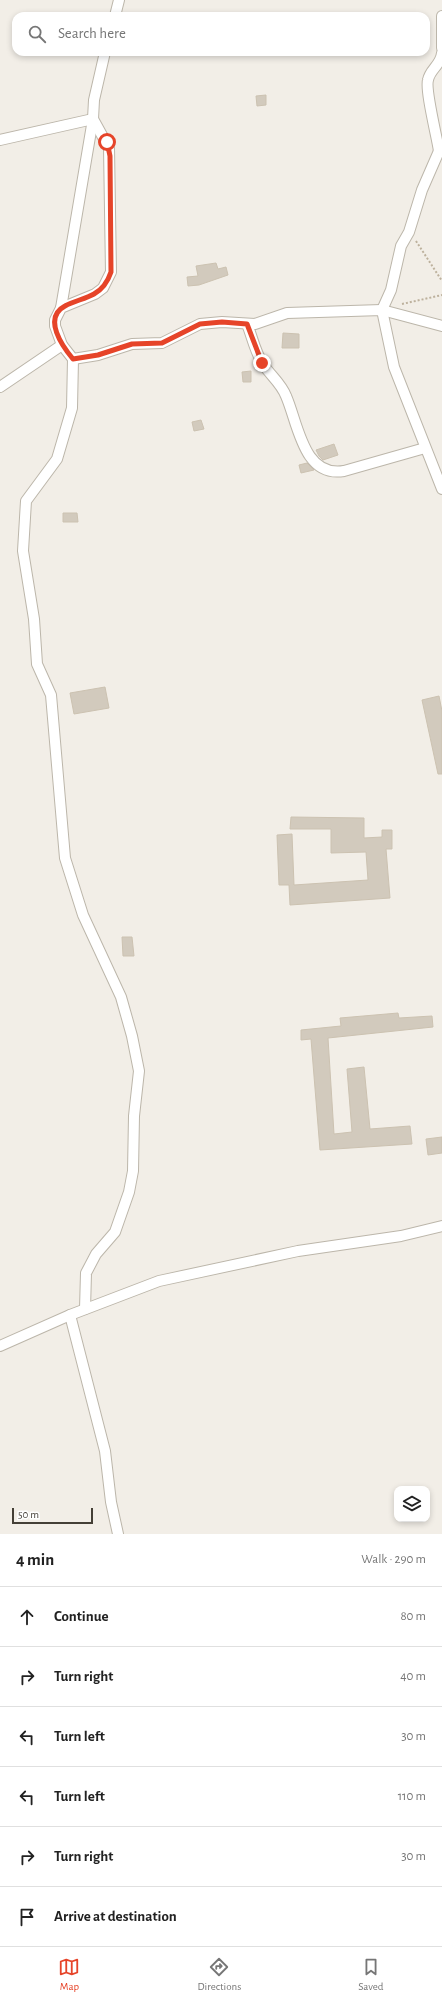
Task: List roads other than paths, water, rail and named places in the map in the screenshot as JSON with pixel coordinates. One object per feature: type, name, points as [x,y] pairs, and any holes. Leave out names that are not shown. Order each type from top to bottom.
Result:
[{"type":"street","points":[[116,12],[119,0]]},
{"type":"street","points":[[442,16],[442,48]]},
{"type":"street","points":[[442,53],[440,63],[430,74],[427,85],[440,150],[422,190],[410,232],[401,246],[391,290],[382,310],[394,367],[442,489]]},
{"type":"street","points":[[85,1309],[86,1273],[96,1254],[115,1232],[129,1192],[133,1171],[134,1116],[139,1072],[132,1036],[121,997],[83,915],[65,858],[50,695],[38,664],[33,609],[23,559],[26,501],[56,459],[72,408],[73,359],[62,345],[55,326],[55,320],[61,308],[93,120],[94,100],[104,56]]},
{"type":"street","points":[[0,140],[93,120]]},
{"type":"street","points":[[61,308],[95,294],[105,284],[111,272],[109,148],[93,120]]},
{"type":"street","points":[[73,359],[98,355],[132,344],[162,343],[200,324],[222,322],[247,324],[259,323],[287,313],[382,310],[442,326]]},
{"type":"street","points":[[247,324],[262,363],[279,384],[286,396],[307,454],[320,468],[336,472],[344,471],[425,448]]},
{"type":"street","points":[[0,387],[62,345]]},
{"type":"street","points":[[0,1346],[70,1315],[114,1300],[159,1282],[298,1250],[401,1236],[442,1226]]},
{"type":"street","points":[[70,1315],[105,1451],[111,1502],[118,1534]]}]
